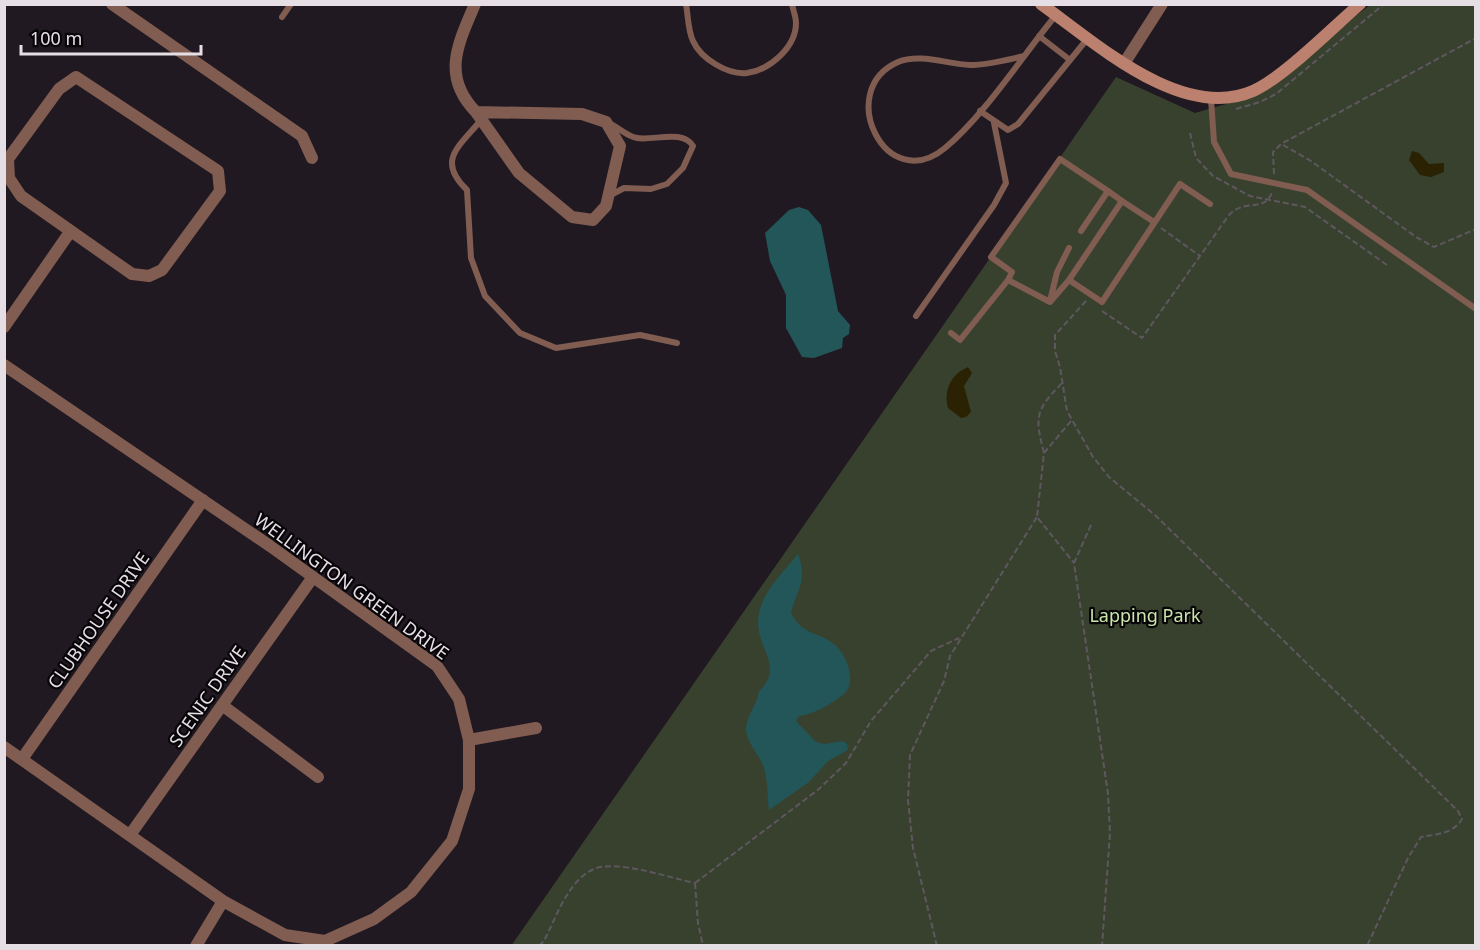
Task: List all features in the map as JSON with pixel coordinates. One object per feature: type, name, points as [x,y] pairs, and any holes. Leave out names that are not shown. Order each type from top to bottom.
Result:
[{"type":"main road","points":[[1041,4],[1125,62],[1179,93],[1211,99],[1254,90],[1290,65],[1360,4]]},
{"type":"street","points":[[112,4],[302,136],[312,158]]},
{"type":"street","points":[[475,4],[456,49],[455,76],[466,101],[519,173],[572,217],[593,220],[606,206],[620,146],[606,122],[582,114],[479,116]]},
{"type":"street","points":[[1125,62],[1162,4]]},
{"type":"street","points":[[76,77],[218,171],[220,191],[162,270],[149,276],[132,274],[70,232],[21,196],[9,178],[8,159],[59,89],[76,77]]},
{"type":"street","points":[[4,327],[70,232]]},
{"type":"street","name":"WELLINGTON GREEN DRIVE","points":[[4,365],[203,500],[437,666],[459,699],[469,740],[469,789],[452,841],[411,892],[374,920],[341,940],[325,941],[285,935],[223,901],[4,747]]},
{"type":"street","name":"CLUBHOUSE DRIVE","points":[[22,759],[203,500]]},
{"type":"street","name":"SCENIC DRIVE","points":[[130,835],[313,577]]},
{"type":"street","points":[[222,705],[318,777]]},
{"type":"street","points":[[469,740],[536,728]]},
{"type":"street","points":[[196,945],[223,901]]},
{"type":"lane","points":[[282,17],[291,4]]},
{"type":"lane","points":[[686,4],[693,41],[708,59],[727,69],[747,73],[772,63],[789,47],[796,24],[792,4]]},
{"type":"lane","points":[[1024,56],[969,65],[920,59],[899,62],[884,71],[877,82],[868,112],[871,127],[885,149],[897,156],[911,160],[929,157],[944,149],[980,111],[1024,56],[1056,15]]},
{"type":"lane","points":[[1039,36],[1070,60]]},
{"type":"lane","points":[[980,111],[994,123],[1008,130],[1017,124],[1088,37]]},
{"type":"lane","points":[[1211,99],[1214,142],[1231,174],[1307,190],[1476,309]]},
{"type":"lane","points":[[479,116],[454,154],[450,166],[455,180],[467,190],[471,258],[485,296],[520,333],[556,348],[640,335],[677,343]]},
{"type":"lane","points":[[606,122],[618,126],[635,138],[686,139],[693,146],[683,168],[667,184],[651,189],[624,188],[609,197]]},
{"type":"lane","points":[[916,316],[994,205],[1006,183],[994,123]]},
{"type":"lane","points":[[951,333],[960,340],[1008,280],[1012,272],[991,257],[1060,159],[1154,222]]},
{"type":"lane","points":[[1069,280],[1102,302],[1180,184],[1210,204]]},
{"type":"lane","points":[[1081,231],[1108,191]]},
{"type":"lane","points":[[1050,302],[1069,280],[1122,201]]},
{"type":"lane","points":[[1050,302],[1057,272],[1069,248]]},
{"type":"lane","points":[[1008,280],[1050,302]]},
{"type":"path","points":[[1099,309],[1142,338],[1235,209],[1242,205],[1258,206],[1268,200],[1273,183],[1273,152],[1281,144],[1476,38]]},
{"type":"path","points":[[1190,133],[1196,158],[1203,168],[1235,190],[1268,200],[1305,207],[1387,265]]},
{"type":"path","points":[[1281,144],[1289,146],[1390,220],[1434,247],[1476,229]]},
{"type":"path","points":[[1154,222],[1200,256]]},
{"type":"path","points":[[1091,303],[1086,300],[1054,335],[1067,411],[1093,457],[1109,477],[1156,516],[1458,811],[1462,819],[1457,828],[1421,837],[1408,858],[1367,945]]},
{"type":"path","points":[[937,945],[913,848],[908,800],[910,755],[944,681],[950,656],[1037,517],[1044,453],[1039,433],[1039,416],[1042,403],[1063,382]]},
{"type":"path","points":[[1044,453],[1072,421]]},
{"type":"path","points":[[1037,517],[1074,563],[1078,577],[1108,794],[1110,833],[1102,945]]},
{"type":"path","points":[[1074,563],[1091,525]]},
{"type":"path","points":[[694,883],[819,789],[846,763],[871,721],[931,651],[960,638]]},
{"type":"path","points":[[539,945],[544,941],[567,897],[580,880],[594,868],[621,867],[646,870],[694,883]]},
{"type":"path","points":[[694,883],[698,923],[704,945]]},
{"type":"green space","name":"Lapping Park","points":[[1370,5],[1475,5],[1475,945],[511,946],[1116,77],[1195,113],[1247,98]]},
{"type":"sand","points":[[1412,151],[1419,153],[1429,164],[1444,163],[1444,172],[1431,177],[1420,175],[1409,160]]},
{"type":"sand","points":[[968,367],[972,373],[964,386],[971,412],[961,418],[948,408],[947,395],[953,379]]},
{"type":"water","points":[[799,207],[808,210],[821,225],[838,311],[850,325],[849,334],[843,338],[842,348],[814,358],[802,357],[786,328],[786,295],[770,261],[765,233],[789,210]]},
{"type":"water","points":[[798,554],[802,578],[791,613],[806,630],[829,641],[839,649],[847,662],[850,683],[844,694],[823,708],[799,716],[796,721],[816,742],[824,744],[843,741],[847,744],[848,750],[828,761],[809,782],[769,810],[764,768],[746,730],[759,691],[767,682],[770,673],[760,636],[759,613],[765,596]]}]
